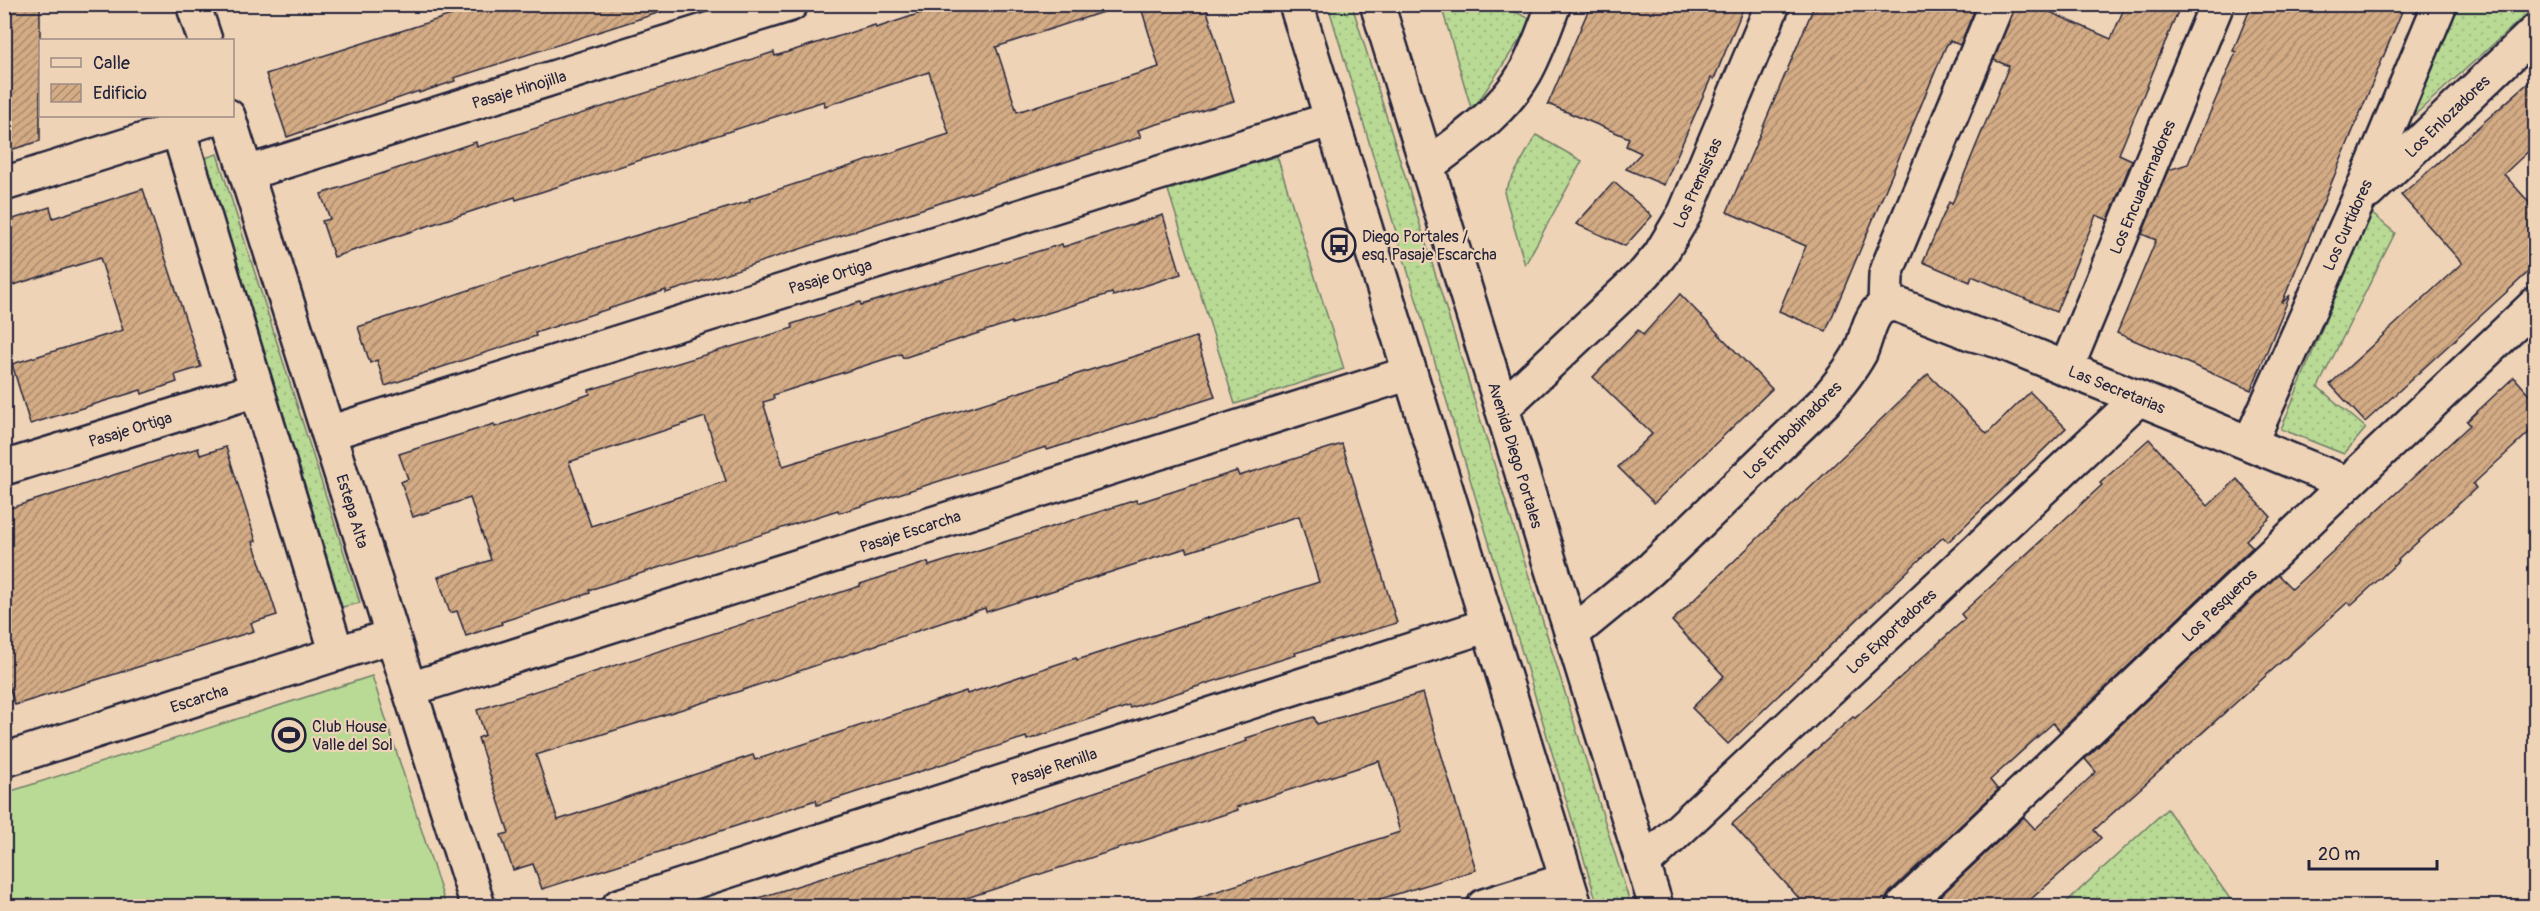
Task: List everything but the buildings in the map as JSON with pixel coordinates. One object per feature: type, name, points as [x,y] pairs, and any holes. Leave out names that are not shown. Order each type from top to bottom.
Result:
[{"type":"street","points":[[193,4],[205,39]]},
{"type":"street","name":"Pasaje Hinojilla","points":[[247,173],[791,4]]},
{"type":"street","points":[[1296,4],[1571,893],[1484,906]]},
{"type":"street","name":"Avenida Diego Portales","points":[[1377,4],[1656,906]]},
{"type":"street","points":[[1427,166],[1496,111],[1513,91],[1534,54],[1554,4]]},
{"type":"street","name":"Los Prensistas","points":[[1502,408],[1646,273],[1660,255],[1685,213],[1773,4]]},
{"type":"street","name":"Los Embobinadores","points":[[1572,634],[1650,570],[1824,402],[1842,381],[1859,353],[1878,311],[1885,306],[1884,291],[1890,264],[1996,4]]},
{"type":"street","name":"Los Encuadernadores","points":[[2066,369],[2217,4]]},
{"type":"street","name":"Los Curtidores","points":[[2250,443],[2358,201],[2440,4]]},
{"type":"street","name":"Los Enlozadores","points":[[2358,201],[2535,32]]},
{"type":"street","points":[[4,184],[217,117]]},
{"type":"street","name":"Estepa Alta","points":[[228,117],[478,906]]},
{"type":"street","name":"Pasaje Ortiga","points":[[329,433],[1332,119]]},
{"type":"street","points":[[178,129],[338,654]]},
{"type":"street","name":"Las Secretarias","points":[[1885,306],[1893,304],[1901,306],[1973,334],[1999,341],[2346,483]]},
{"type":"street","name":"Los Pesqueros","points":[[1903,906],[2535,304]]},
{"type":"street","name":"Pasaje Escarcha","points":[[410,689],[1410,373]]},
{"type":"street","name":"Pasaje Ortiga","points":[[4,468],[256,390]]},
{"type":"street","name":"Los Exportadores","points":[[1643,864],[2139,398]]},
{"type":"street","name":"Pasaje Renilla","points":[[619,906],[1488,625]]},
{"type":"street","name":"Escarcha","points":[[4,760],[392,636]]},
{"type":"green space","points":[[1328,5],[1352,5],[1631,906],[1598,906]]},
{"type":"green space","points":[[1441,5],[1500,5],[1533,20],[1472,111]]},
{"type":"green space","points":[[2449,5],[2517,5],[2530,11],[2399,129]]},
{"type":"green space","points":[[1536,135],[1582,161],[1525,265],[1504,192]]},
{"type":"green space","points":[[217,154],[360,603],[342,607],[205,158]]},
{"type":"green space","points":[[1277,156],[1344,369],[1235,404],[1168,190]]},
{"type":"green space","points":[[2370,212],[2395,233],[2318,387],[2366,428],[2344,454],[2281,429]]},
{"type":"green space","name":"Club House Valle del Sol","points":[[372,676],[446,906],[5,906],[5,793]]},
{"type":"green space","points":[[2167,809],[2235,906],[2062,906]]},
{"type":"place","name":"Diego Portales / esq. Pasaje Escarcha","points":[[1339,245]]},
{"type":"place","name":"Club House Valle del Sol","points":[[289,735]]}]
